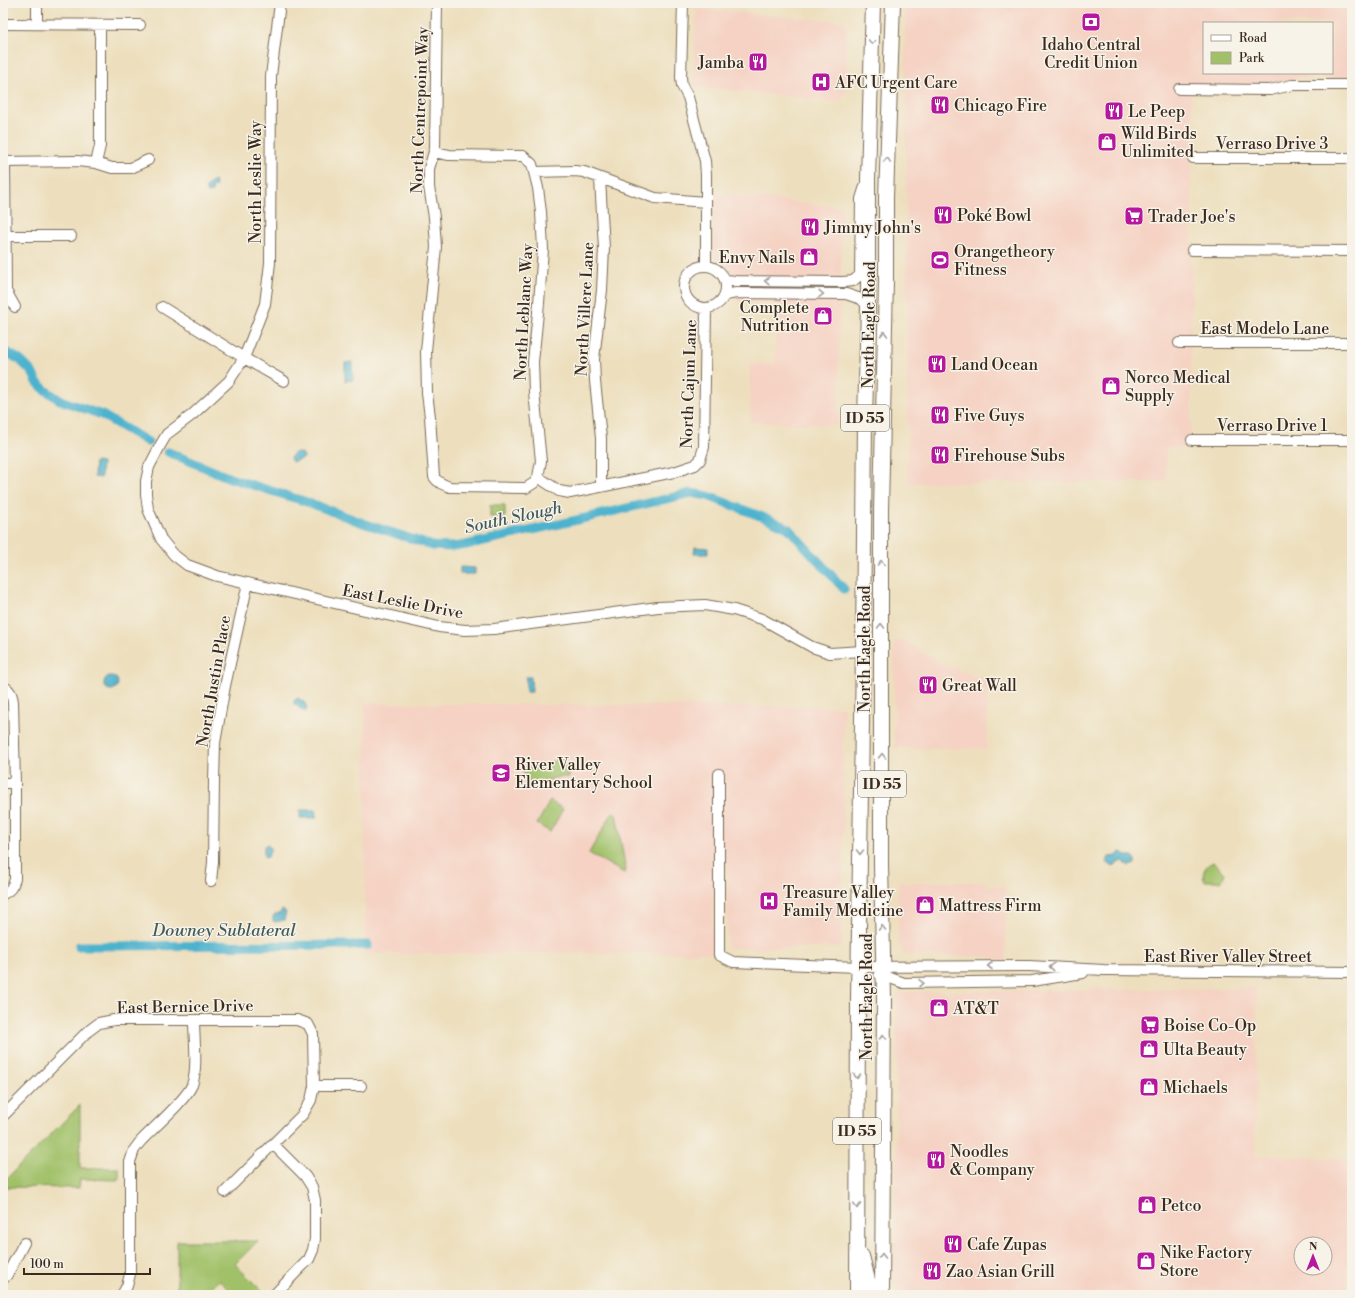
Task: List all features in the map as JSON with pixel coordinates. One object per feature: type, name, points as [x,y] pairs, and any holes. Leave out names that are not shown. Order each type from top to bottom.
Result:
[{"type":"highway","name":"North Eagle Road","points":[[857,1295],[858,967],[868,306],[868,179],[873,3]]},
{"type":"highway","name":"North Eagle Road","points":[[882,1295],[883,971],[881,865],[881,510],[886,288],[886,197],[893,3]]},
{"type":"highway","points":[[868,306],[874,310],[874,369],[883,373]]},
{"type":"highway","points":[[866,385],[875,397],[873,501],[881,510]]},
{"type":"highway","points":[[857,1236],[868,1280],[869,1295]]},
{"type":"street","points":[[37,3],[37,24]]},
{"type":"street","name":"North Leslie Way","points":[[160,444],[167,434],[192,415],[228,381],[244,358],[265,304],[270,263],[271,76],[280,3]]},
{"type":"street","name":"North Centrepoint Way","points":[[437,3],[436,142],[428,169],[428,187],[434,217],[436,247],[426,350],[427,393],[434,477],[436,480],[450,487],[526,488],[538,477]]},
{"type":"street","points":[[683,3],[681,77],[682,86],[688,97],[705,161],[706,265]]},
{"type":"street","points":[[3,24],[140,25]]},
{"type":"street","points":[[96,163],[100,146],[100,24]]},
{"type":"street","points":[[1179,89],[1270,90],[1292,85],[1352,85]]},
{"type":"street","points":[[434,152],[449,155],[523,156],[532,164],[534,172],[584,172],[656,198],[706,202]]},
{"type":"street","name":"Verraso Drive 3","points":[[1193,158],[1352,158]]},
{"type":"street","points":[[14,307],[6,291],[5,278],[6,236],[4,162],[77,161],[96,163],[112,168],[131,168],[148,160]]},
{"type":"street","name":"North Leblanc Way","points":[[534,172],[541,212],[543,249],[533,362],[534,392],[541,461],[538,477]]},
{"type":"street","name":"North Villere Lane","points":[[600,179],[604,248],[602,290],[594,359],[601,438],[601,487]]},
{"type":"street","points":[[726,280],[853,281],[860,275],[861,199],[868,179]]},
{"type":"street","points":[[6,236],[70,236]]},
{"type":"street","points":[[1192,250],[1352,251]]},
{"type":"street","points":[[706,265],[712,266],[721,271],[726,280],[726,294],[718,304],[706,308],[695,306],[688,300],[684,289],[686,277],[689,272],[695,268],[706,265]]},
{"type":"street","points":[[726,294],[846,294],[861,299],[868,306]]},
{"type":"street","points":[[162,307],[284,381]]},
{"type":"street","name":"North Cajun Lane","points":[[601,487],[674,472],[695,465],[700,460],[704,447],[706,308]]},
{"type":"street","name":"East Modelo Lane","points":[[1179,343],[1352,343]]},
{"type":"street","name":"Verraso Drive 1","points":[[1192,440],[1352,440]]},
{"type":"street","name":"East Leslie Drive","points":[[160,444],[149,467],[146,481],[148,509],[161,539],[174,555],[187,565],[216,576],[439,627],[465,630],[494,629],[658,606],[705,605],[734,610],[762,619],[812,647],[830,653],[863,651]]},
{"type":"street","points":[[538,477],[559,492],[570,493],[601,487]]},
{"type":"street","name":"North Justin Place","points":[[211,881],[214,862],[215,743],[225,686],[248,583]]},
{"type":"street","points":[[6,687],[12,695],[13,702],[15,783],[15,879],[12,888],[6,893]]},
{"type":"street","name":"East River Valley Street","points":[[719,774],[719,955],[733,962],[858,967],[883,971],[1029,966],[1104,970],[1352,972]]},
{"type":"street","points":[[3,783],[15,783]]},
{"type":"street","name":"East River Valley Street","points":[[883,971],[904,983],[1032,981],[1104,970]]},
{"type":"street","name":"East Bernice Drive","points":[[3,1116],[87,1032],[99,1023],[114,1020],[297,1020],[308,1024],[313,1034],[314,1086]]},
{"type":"street","points":[[122,1295],[127,1286],[130,1274],[130,1162],[134,1150],[140,1142],[185,1097],[192,1086],[194,1073],[194,1020]]},
{"type":"street","points":[[225,1192],[303,1114],[311,1100],[314,1086],[361,1086]]},
{"type":"street","points":[[273,1144],[305,1176],[312,1187],[315,1200],[315,1239],[313,1250],[309,1259],[279,1294]]},
{"type":"street","points":[[3,1279],[7,1275],[24,1243]]},
{"type":"shaded area","points":[[905,3],[1351,3],[1352,78],[1297,78],[1272,84],[1192,86],[1191,447],[1166,447],[1166,482],[908,483]]},
{"type":"shaded area","points":[[696,9],[846,22],[847,88],[840,102],[693,86]]},
{"type":"shaded area","points":[[714,193],[842,207],[838,425],[750,422],[750,364],[775,364],[777,303],[738,302],[738,276],[732,275],[725,265],[713,257]]},
{"type":"shaded area","points":[[894,641],[904,641],[944,665],[988,680],[987,749],[894,748]]},
{"type":"shaded area","name":"River Valley Elementary School","points":[[365,703],[844,707],[842,948],[727,948],[728,864],[713,864],[712,953],[365,954]]},
{"type":"shaded area","points":[[898,882],[986,882],[987,886],[1006,886],[1006,961],[985,956],[905,955],[898,943]]},
{"type":"shaded area","points":[[1257,988],[1255,1155],[1350,1159],[1347,1295],[895,1295],[897,992]]},
{"type":"green space","points":[[490,505],[505,505],[505,517],[490,517]]},
{"type":"green space","points":[[562,758],[569,777],[558,777],[528,787],[523,770],[540,764],[541,766]]},
{"type":"green space","points":[[550,801],[563,809],[550,832],[537,824]]},
{"type":"green space","points":[[613,812],[616,814],[626,871],[624,873],[589,853]]},
{"type":"green space","points":[[1213,862],[1225,873],[1222,881],[1204,880],[1203,874],[1205,869]]},
{"type":"green space","points":[[80,1105],[80,1168],[119,1168],[119,1180],[80,1179],[79,1188],[3,1187],[3,1182]]},
{"type":"green space","points":[[177,1241],[258,1241],[235,1264],[263,1292],[260,1295],[234,1295],[219,1280],[204,1295],[177,1295]]},
{"type":"water","points":[[213,181],[215,182],[216,186],[213,188],[212,192],[208,193],[206,187]]},
{"type":"water","points":[[352,362],[353,380],[345,381],[345,363]]},
{"type":"water","points":[[295,452],[303,454],[304,458],[292,462],[290,458]]},
{"type":"water","points":[[95,462],[102,463],[101,478],[94,477]]},
{"type":"water","points":[[695,547],[708,548],[708,554],[694,554]]},
{"type":"water","points":[[460,567],[475,568],[475,574],[460,574]]},
{"type":"water","points":[[111,676],[116,678],[118,683],[116,688],[111,690],[106,688],[104,683],[106,678]]},
{"type":"water","points":[[526,677],[531,677],[532,692],[526,692]]},
{"type":"water","points":[[298,698],[305,703],[307,709],[305,712],[294,704],[294,701]]},
{"type":"water","points":[[300,810],[316,810],[316,818],[300,818]]},
{"type":"water","points":[[266,844],[270,847],[270,851],[268,857],[265,858],[264,847]]},
{"type":"water","points":[[1120,852],[1124,853],[1126,856],[1133,856],[1135,859],[1135,864],[1129,866],[1122,861],[1113,866],[1109,865],[1107,862],[1109,857],[1117,856]]},
{"type":"water","points":[[282,910],[286,912],[284,920],[276,922],[273,921],[273,916],[275,914],[279,914]]},
{"type":"waterway","name":"South Slough","points":[[3,350],[20,360],[32,372],[37,382],[45,390],[60,400],[102,415],[148,442]]},
{"type":"waterway","name":"South Slough","points":[[168,452],[230,478],[310,503],[363,523],[433,546],[451,547],[466,545],[691,493],[708,496],[788,528],[844,589]]},
{"type":"waterway","name":"Downey Sublateral","points":[[79,946],[368,945]]},
{"type":"place","name":"Idaho Central Credit Union","points":[[1091,22]]},
{"type":"place","name":"Jamba","points":[[758,62]]},
{"type":"place","name":"AFC Urgent Care","points":[[821,82]]},
{"type":"place","name":"Chicago Fire","points":[[940,105]]},
{"type":"place","name":"Le Peep","points":[[1114,111]]},
{"type":"place","name":"Wild Birds Unlimited","points":[[1107,142]]},
{"type":"place","name":"Poké Bowl","points":[[943,215]]},
{"type":"place","name":"Trader Joe's","points":[[1134,216]]},
{"type":"place","name":"Jimmy John's","points":[[810,227]]},
{"type":"place","name":"Envy Nails","points":[[809,257]]},
{"type":"place","name":"Orangetheory Fitness","points":[[940,260]]},
{"type":"place","name":"Complete Nutrition","points":[[823,316]]},
{"type":"place","name":"Land Ocean","points":[[937,364]]},
{"type":"place","name":"Norco Medical Supply","points":[[1111,386]]},
{"type":"place","name":"Five Guys","points":[[940,415]]},
{"type":"place","name":"Firehouse Subs","points":[[940,455]]},
{"type":"place","name":"Great Wall","points":[[928,685]]},
{"type":"place","name":"River Valley Elementary School","points":[[501,773]]},
{"type":"place","name":"Treasure Valley Family Medicine","points":[[769,901]]},
{"type":"place","name":"Mattress Firm","points":[[925,905]]},
{"type":"place","name":"AT&T","points":[[939,1008]]},
{"type":"place","name":"Boise Co-Op","points":[[1150,1025]]},
{"type":"place","name":"Ulta Beauty","points":[[1149,1049]]},
{"type":"place","name":"Michaels","points":[[1149,1087]]},
{"type":"place","name":"Noodles & Company","points":[[936,1160]]},
{"type":"place","name":"Petco","points":[[1147,1205]]},
{"type":"place","name":"Cafe Zupas","points":[[953,1244]]},
{"type":"place","name":"Nike Factory Store","points":[[1146,1261]]},
{"type":"place","name":"Zao Asian Grill","points":[[932,1271]]}]
